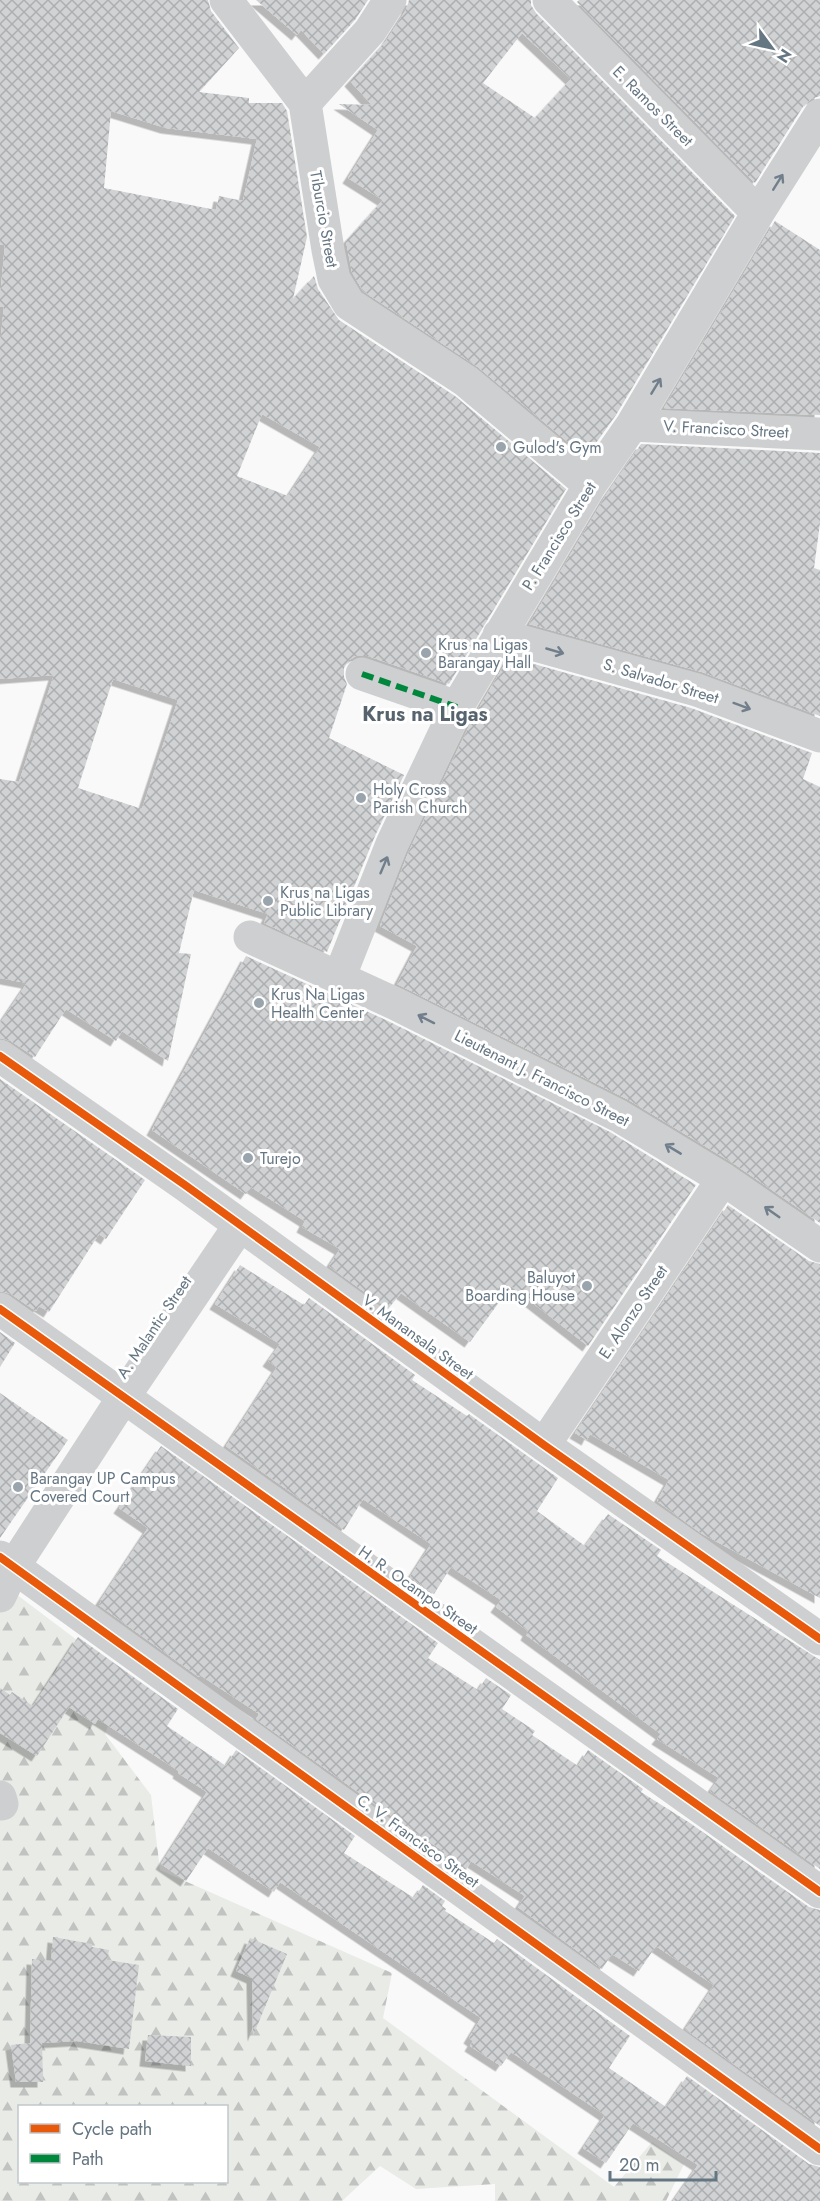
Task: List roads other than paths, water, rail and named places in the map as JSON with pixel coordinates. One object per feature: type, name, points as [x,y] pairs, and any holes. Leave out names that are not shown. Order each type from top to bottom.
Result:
[{"type":"street","name":"Tiburcio Street","points":[[226,0],[305,103],[334,279],[350,304],[466,381],[590,485]]},
{"type":"street","points":[[305,103],[370,31],[390,0]]},
{"type":"street","name":"E. Ramos Street","points":[[549,0],[758,213]]},
{"type":"street","name":"P. Francisco Street","points":[[339,978],[392,844],[457,707],[498,635],[590,485],[632,425],[758,213],[820,115]]},
{"type":"street","name":"V. Francisco Street","points":[[632,425],[820,434]]},
{"type":"street","name":"S. Salvador Street","points":[[498,635],[697,690],[820,736]]},
{"type":"street","points":[[362,674],[457,707]]},
{"type":"street","name":"Lieutenant J. Francisco Street","points":[[250,937],[339,978],[620,1116],[723,1179],[820,1246]]},
{"type":"street","name":"V. Manansala Street","points":[[0,1056],[240,1225],[544,1445],[820,1639]]},
{"type":"street","name":"E. Alonzo Street","points":[[544,1445],[723,1179]]},
{"type":"street","name":"A. Malantic Street","points":[[0,1596],[7,1561],[123,1398],[240,1225]]},
{"type":"street","name":"H. R. Ocampo Street","points":[[0,1310],[820,1892]]},
{"type":"street","name":"C. V. Francisco Street","points":[[7,1561],[820,2149]]},
{"type":"place","name":"Gulod's Gym","points":[[501,447]]},
{"type":"place","name":"Krus na Ligas Barangay Hall","points":[[426,653]]},
{"type":"place","name":"Holy Cross Parish Church","points":[[361,798]]},
{"type":"place","name":"Krus na Ligas Public Library","points":[[268,901]]},
{"type":"place","name":"Krus Na Ligas Health Center","points":[[259,1003]]},
{"type":"place","name":"Turejo","points":[[248,1158]]},
{"type":"place","name":"Baluyot Boarding House","points":[[587,1286]]},
{"type":"place","name":"Barangay UP Campus Covered Court","points":[[18,1487]]},
{"type":"district","name":"Krus na Ligas","points":[[425,714]]}]
